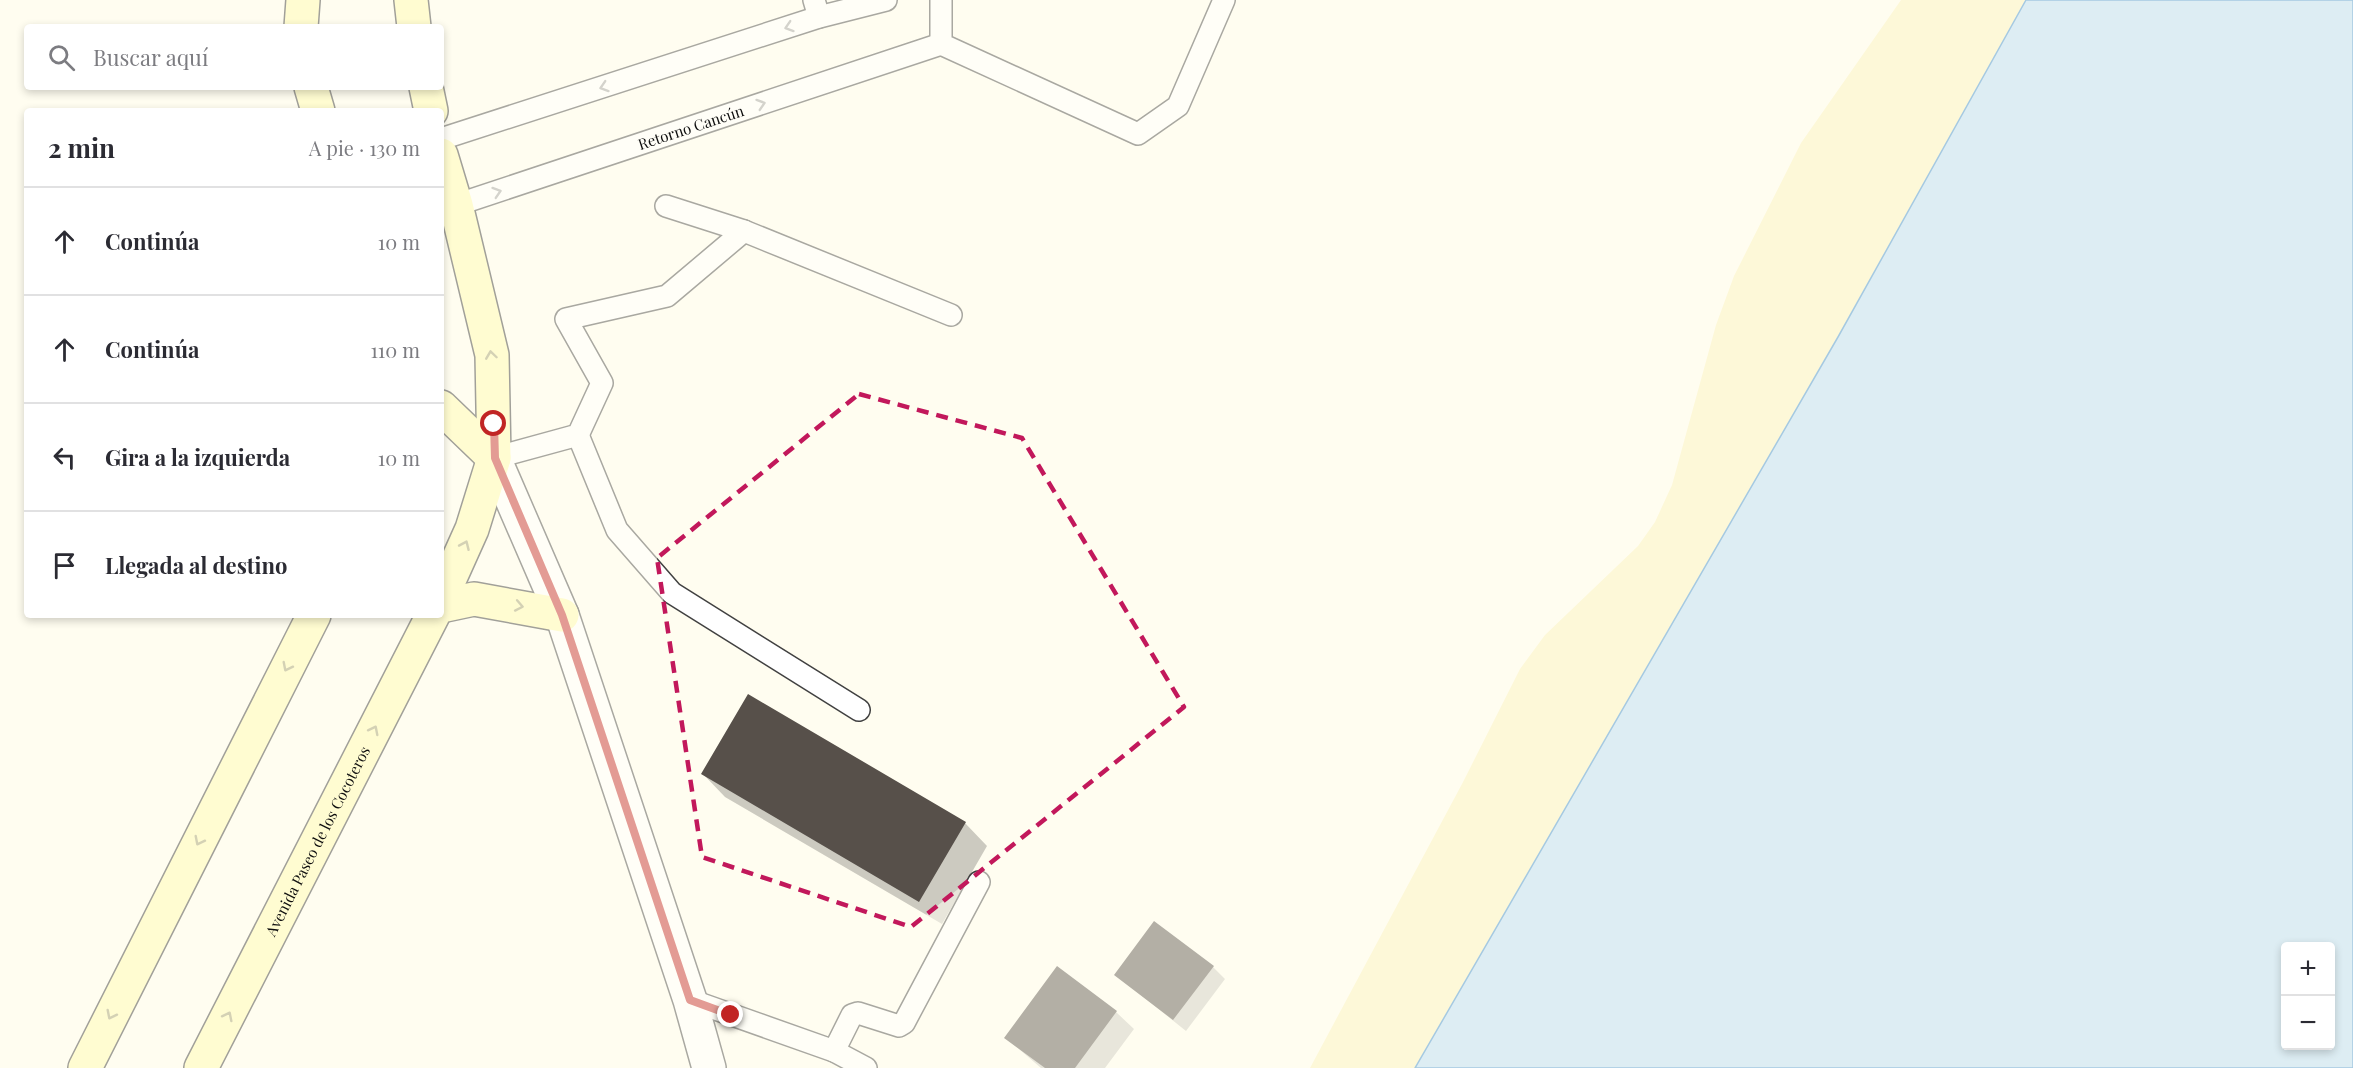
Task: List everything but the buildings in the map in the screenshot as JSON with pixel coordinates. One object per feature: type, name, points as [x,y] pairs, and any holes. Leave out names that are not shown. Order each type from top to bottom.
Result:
[{"type":"main road","points":[[301,24],[303,0]]},
{"type":"main road","points":[[411,0],[414,24]]},
{"type":"main road","points":[[312,90],[317,108]]},
{"type":"main road","points":[[427,90],[430,108]]},
{"type":"main road","points":[[444,174],[449,207],[492,355],[495,458],[472,529],[444,591]]},
{"type":"main road","points":[[444,411],[495,458]]},
{"type":"main road","points":[[444,605],[474,599],[562,615]]},
{"type":"main road","points":[[85,1068],[312,618]]},
{"type":"main road","name":"Avenida Paseo de los Cocoteros","points":[[201,1068],[431,618]]},
{"type":"street","points":[[495,458],[562,615],[690,1000],[709,1068]]},
{"type":"lane","points":[[444,138],[817,9],[886,0]]},
{"type":"lane","points":[[941,0],[941,44],[1138,135],[1178,106],[1224,0]]},
{"type":"lane","name":"Retorno Cancún","points":[[449,207],[941,44]]},
{"type":"lane","points":[[666,206],[744,231],[951,315]]},
{"type":"lane","points":[[744,231],[667,296],[566,319],[602,383],[578,435],[617,530],[672,593],[859,710]]},
{"type":"lane","points":[[495,458],[578,435]]},
{"type":"lane","points":[[834,1051],[852,1015],[858,1013],[898,1026],[904,1023],[979,882]]},
{"type":"lane","points":[[690,1000],[834,1051],[866,1068]]},
{"type":"highlighted area","points":[[859,394],[1022,438],[1184,707],[911,927],[702,857],[657,558]]},
{"type":"sand","points":[[1901,0],[2026,0],[1838,337],[1415,1068],[1310,1068],[1462,784],[1520,669],[1545,635],[1638,546],[1655,522],[1672,485],[1716,325],[1734,276],[1801,143]]},
{"type":"water","points":[[2026,0],[2353,0],[2353,1068],[1415,1068],[1838,337]]},
{"type":"route","points":[[494,424],[495,458],[562,615],[690,1000],[731,1015]]}]
